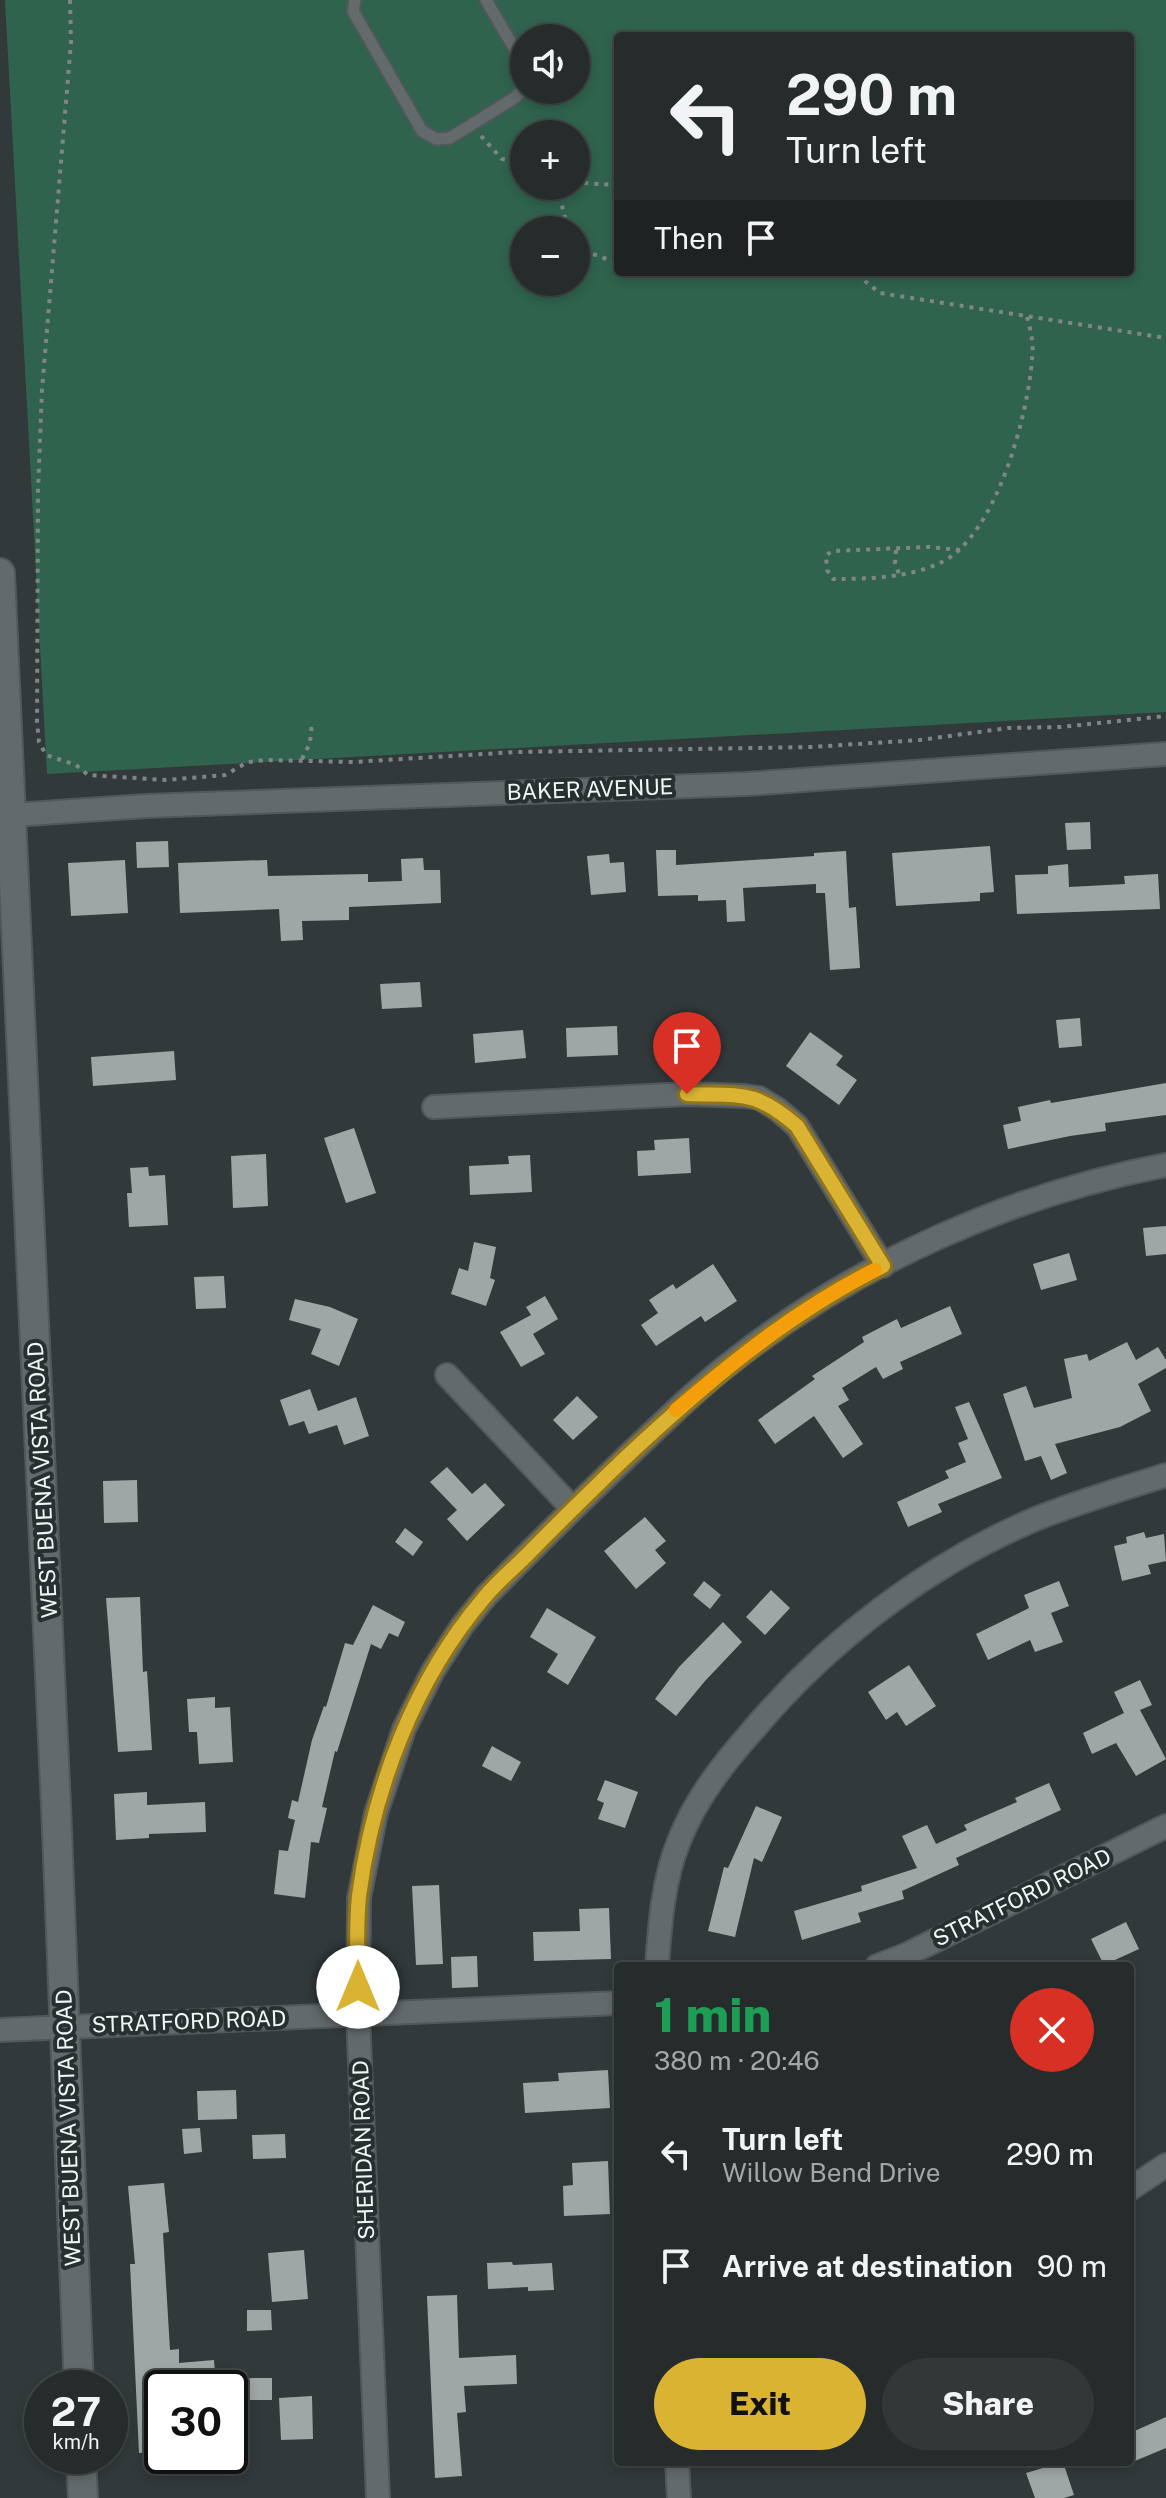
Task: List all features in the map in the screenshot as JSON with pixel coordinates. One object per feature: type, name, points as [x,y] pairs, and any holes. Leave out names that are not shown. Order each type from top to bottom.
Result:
[{"type":"street","name":"WEST BUENA VISTA ROAD","points":[[0,573],[5,765],[13,815],[78,2370]]},
{"type":"street","name":"BAKER AVENUE","points":[[13,815],[146,806],[761,783],[1166,754]]},
{"type":"street","points":[[434,1107],[687,1094],[759,1098],[797,1126],[883,1266]]},
{"type":"street","name":"SHERIDAN ROAD","points":[[378,2498],[358,2014],[359,1898],[376,1813],[404,1729],[433,1671],[486,1596],[675,1411],[737,1357],[799,1315],[883,1266],[994,1214],[1097,1181],[1166,1165]]},
{"type":"street","points":[[447,1375],[573,1509]]},
{"type":"street","points":[[657,1962],[661,1906],[677,1843],[695,1805],[725,1762],[779,1698],[837,1644],[891,1602],[979,1546],[1069,1507],[1166,1475]]},
{"type":"street","name":"STRATFORD ROAD","points":[[886,1962],[1166,1826]]},
{"type":"street","name":"STRATFORD ROAD","points":[[0,2030],[614,2003]]},
{"type":"street","points":[[1134,2186],[1166,2165]]},
{"type":"street","points":[[677,2466],[679,2498]]},
{"type":"street","points":[[82,2474],[83,2498]]},
{"type":"lane","points":[[355,0],[353,11],[422,131],[436,139],[450,138],[510,101]]},
{"type":"lane","points":[[486,0],[510,41]]},
{"type":"path","points":[[70,0],[71,42],[41,419],[37,706],[39,742],[46,755],[69,762],[88,775],[166,780],[225,775],[248,762],[302,759],[353,762],[516,752],[811,747],[920,740],[1008,728],[1061,727],[1166,716]]},
{"type":"path","points":[[472,125],[502,159],[510,160]]},
{"type":"path","points":[[590,183],[614,185]]},
{"type":"path","points":[[590,253],[614,262]]},
{"type":"path","points":[[862,276],[880,293],[1166,338]]},
{"type":"path","points":[[960,550],[929,547],[833,551],[826,555],[827,570],[833,579],[899,574],[942,562],[960,550],[988,512],[1014,450],[1032,360],[1032,337],[1027,317]]},
{"type":"path","points":[[896,550],[895,563],[899,574]]},
{"type":"path","points":[[302,759],[310,743],[312,724]]},
{"type":"green space","points":[[5,0],[1166,0],[1166,712],[47,774]]},
{"type":"building","points":[[1090,822],[1091,849],[1067,850],[1065,823]]},
{"type":"building","points":[[168,841],[169,867],[137,868],[136,842]]},
{"type":"building","points":[[990,846],[994,892],[980,893],[980,901],[896,906],[892,853]]},
{"type":"building","points":[[656,850],[676,850],[676,865],[846,851],[849,908],[856,907],[860,968],[830,970],[825,893],[816,893],[816,884],[743,888],[745,921],[727,922],[726,900],[698,901],[698,895],[658,896]]},
{"type":"building","points":[[609,854],[610,863],[624,862],[626,892],[591,895],[587,856]]},
{"type":"building","points":[[423,858],[424,870],[440,870],[441,903],[349,907],[349,920],[302,921],[303,940],[281,941],[279,909],[180,913],[178,863],[267,860],[268,876],[368,874],[368,882],[402,881],[401,859]]},
{"type":"building","points":[[125,860],[128,913],[71,916],[68,863]]},
{"type":"building","points":[[1068,864],[1069,887],[1125,884],[1124,876],[1158,874],[1160,909],[1017,914],[1015,875],[1048,874],[1048,866]]},
{"type":"building","points":[[420,982],[422,1007],[382,1009],[380,984]]},
{"type":"building","points":[[1080,1018],[1082,1046],[1059,1048],[1056,1020]]},
{"type":"building","points":[[617,1026],[618,1055],[567,1057],[566,1028]]},
{"type":"building","points":[[523,1030],[526,1058],[475,1063],[473,1034]]},
{"type":"building","points":[[810,1032],[843,1056],[836,1065],[857,1080],[839,1105],[786,1066]]},
{"type":"building","points":[[174,1051],[176,1080],[93,1086],[91,1057]]},
{"type":"building","points":[[1166,1083],[1166,1115],[1105,1123],[1106,1131],[1008,1149],[1003,1125],[1021,1121],[1018,1107]]},
{"type":"building","points":[[354,1128],[376,1193],[346,1203],[324,1138]]},
{"type":"building","points":[[689,1138],[691,1173],[638,1176],[637,1151],[655,1150],[654,1140]]},
{"type":"building","points":[[266,1154],[268,1206],[233,1208],[231,1156]]},
{"type":"building","points":[[530,1155],[532,1192],[470,1195],[469,1166],[509,1164],[508,1156]]},
{"type":"building","points":[[148,1167],[149,1176],[165,1175],[168,1225],[129,1227],[127,1193],[132,1193],[130,1168]]},
{"type":"building","points":[[1166,1226],[1166,1254],[1146,1256],[1143,1228]]},
{"type":"building","points":[[474,1242],[496,1247],[490,1278],[495,1280],[486,1306],[451,1294],[459,1268],[468,1271]]},
{"type":"building","points":[[1069,1253],[1077,1280],[1041,1290],[1033,1264]]},
{"type":"building","points":[[713,1264],[737,1301],[705,1322],[701,1316],[656,1346],[641,1325],[658,1313],[649,1300],[673,1284],[676,1289]]},
{"type":"building","points":[[224,1276],[226,1308],[196,1309],[194,1277]]},
{"type":"building","points":[[545,1296],[558,1319],[533,1334],[545,1354],[521,1367],[500,1332],[531,1315],[526,1307]]},
{"type":"building","points":[[295,1299],[330,1307],[358,1319],[339,1366],[311,1354],[321,1329],[289,1320]]},
{"type":"building","points":[[950,1306],[962,1334],[900,1362],[903,1369],[883,1379],[876,1367],[842,1388],[849,1400],[838,1406],[863,1444],[843,1458],[814,1416],[775,1444],[758,1420],[815,1379],[812,1376],[864,1342],[862,1337],[897,1319],[901,1328]]},
{"type":"building","points":[[1127,1342],[1136,1360],[1158,1347],[1166,1360],[1166,1368],[1138,1384],[1151,1411],[1120,1427],[1055,1444],[1067,1473],[1051,1480],[1041,1456],[1025,1461],[1003,1394],[1026,1386],[1034,1408],[1072,1398],[1064,1359],[1087,1354],[1089,1361]]},
{"type":"building","points":[[310,1389],[318,1411],[356,1397],[369,1436],[344,1445],[337,1425],[309,1434],[304,1421],[289,1426],[280,1400]]},
{"type":"building","points":[[577,1396],[598,1417],[573,1440],[553,1420]]},
{"type":"building","points":[[969,1402],[1002,1478],[938,1504],[942,1512],[908,1527],[897,1502],[949,1478],[945,1471],[966,1462],[958,1443],[968,1439],[955,1407]]},
{"type":"building","points":[[447,1467],[472,1494],[485,1483],[505,1505],[467,1541],[447,1519],[457,1510],[430,1482]]},
{"type":"building","points":[[137,1480],[138,1522],[104,1523],[103,1481]]},
{"type":"building","points":[[645,1517],[666,1541],[655,1550],[666,1563],[636,1589],[604,1551]]},
{"type":"building","points":[[405,1528],[423,1542],[413,1556],[395,1542]]},
{"type":"building","points":[[1144,1532],[1146,1538],[1164,1534],[1166,1561],[1148,1565],[1151,1574],[1122,1581],[1114,1546],[1127,1543],[1126,1537]]},
{"type":"building","points":[[704,1581],[721,1595],[710,1609],[693,1595]]},
{"type":"building","points":[[1059,1581],[1069,1606],[1051,1613],[1063,1642],[1035,1652],[1030,1640],[988,1660],[976,1634],[1029,1608],[1024,1595]]},
{"type":"building","points":[[771,1590],[790,1608],[765,1635],[746,1617]]},
{"type":"building","points":[[140,1597],[143,1672],[147,1671],[152,1750],[118,1752],[106,1598]]},
{"type":"building","points":[[373,1605],[405,1622],[398,1637],[389,1633],[381,1649],[371,1644],[335,1751],[322,1807],[327,1808],[319,1843],[311,1842],[305,1898],[274,1894],[279,1850],[288,1851],[295,1820],[288,1818],[292,1800],[298,1802],[312,1740],[326,1707],[345,1643],[353,1645]]},
{"type":"building","points":[[547,1608],[596,1637],[568,1685],[547,1672],[558,1654],[530,1637]]},
{"type":"building","points":[[723,1622],[742,1642],[676,1716],[655,1699],[679,1667]]},
{"type":"building","points":[[909,1665],[936,1706],[906,1726],[897,1712],[886,1720],[868,1692]]},
{"type":"building","points":[[1140,1680],[1152,1705],[1140,1710],[1166,1759],[1136,1776],[1116,1743],[1092,1754],[1083,1733],[1124,1713],[1114,1692]]},
{"type":"building","points":[[215,1697],[215,1708],[230,1707],[233,1762],[199,1764],[197,1732],[189,1732],[187,1699]]},
{"type":"building","points":[[492,1746],[521,1762],[511,1781],[482,1766]]},
{"type":"building","points":[[605,1780],[638,1792],[625,1828],[598,1819],[604,1803],[597,1800]]},
{"type":"building","points":[[1049,1783],[1061,1810],[956,1858],[959,1865],[902,1891],[904,1899],[858,1913],[861,1922],[802,1940],[794,1911],[862,1891],[861,1886],[917,1868],[902,1836],[927,1825],[936,1844],[967,1830],[964,1825],[1017,1802],[1015,1798]]},
{"type":"building","points":[[147,1792],[147,1805],[205,1802],[206,1832],[149,1834],[149,1838],[116,1840],[114,1794]]},
{"type":"building","points":[[756,1806],[782,1817],[762,1862],[754,1858],[735,1937],[708,1931],[724,1867],[728,1868]]},
{"type":"building","points":[[439,1885],[443,1964],[416,1965],[412,1886]]},
{"type":"building","points":[[609,1908],[611,1959],[534,1961],[533,1932],[580,1931],[579,1909]]},
{"type":"building","points":[[1126,1922],[1139,1949],[1111,1962],[1102,1962],[1091,1939]]},
{"type":"building","points":[[477,1956],[478,1987],[452,1988],[451,1957]]},
{"type":"building","points":[[608,2070],[610,2108],[525,2113],[523,2083],[559,2081],[558,2073]]},
{"type":"building","points":[[236,2090],[237,2119],[198,2120],[197,2091]]},
{"type":"building","points":[[200,2128],[202,2152],[184,2154],[182,2129]]},
{"type":"building","points":[[285,2134],[286,2158],[253,2159],[252,2135]]},
{"type":"building","points":[[608,2161],[610,2214],[564,2216],[563,2186],[573,2185],[572,2163]]},
{"type":"building","points":[[164,2183],[169,2232],[163,2233],[170,2350],[179,2349],[179,2363],[214,2360],[215,2370],[144,2370],[144,2453],[139,2453],[130,2264],[135,2264],[128,2186]]},
{"type":"building","points":[[304,2250],[308,2299],[272,2302],[268,2253]]},
{"type":"building","points":[[512,2262],[513,2265],[552,2263],[554,2290],[528,2291],[528,2287],[488,2289],[487,2263]]},
{"type":"building","points":[[457,2295],[459,2358],[516,2355],[517,2384],[464,2386],[466,2412],[457,2413],[462,2476],[435,2478],[427,2296]]},
{"type":"building","points":[[247,2310],[271,2310],[272,2330],[247,2331]]},
{"type":"building","points":[[248,2378],[272,2378],[272,2400],[248,2400]]},
{"type":"building","points":[[312,2396],[313,2439],[281,2440],[279,2398]]},
{"type":"building","points":[[1166,2417],[1166,2448],[1134,2461],[1134,2431]]},
{"type":"building","points":[[1050,2466],[1064,2466],[1074,2495],[1035,2498],[1026,2473]]},
{"type":"slow traffic","points":[[676,1410],[737,1357],[799,1315],[875,1270]]},
{"type":"route","points":[[358,1987],[359,1898],[376,1813],[404,1729],[433,1671],[462,1626],[486,1596],[573,1509],[675,1411],[737,1357],[799,1315],[883,1266],[797,1126],[759,1098],[687,1094]]}]
